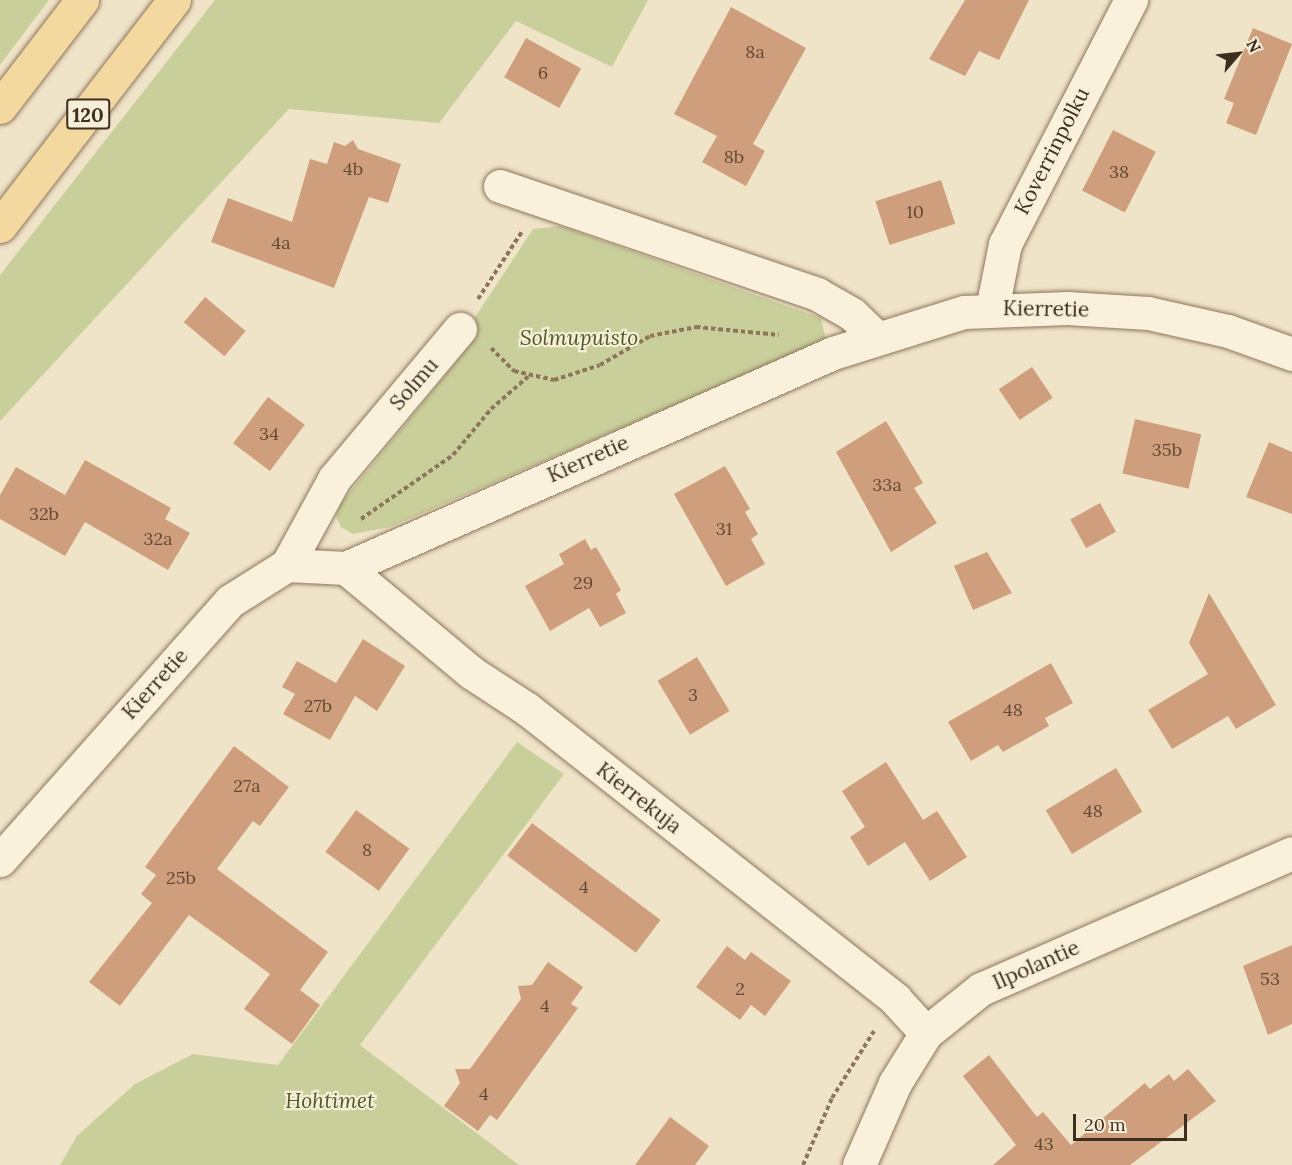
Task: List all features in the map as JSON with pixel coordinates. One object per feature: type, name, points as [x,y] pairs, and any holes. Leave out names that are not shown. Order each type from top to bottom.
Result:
[{"type":"main road","points":[[0,107],[82,0]]},
{"type":"main road","name":"120","points":[[0,226],[174,0]]},
{"type":"street","name":"Koverrinpolku","points":[[992,309],[1005,244],[1131,0]]},
{"type":"street","points":[[500,186],[818,294],[852,314],[876,337]]},
{"type":"street","name":"Kierretie","points":[[0,860],[230,601],[287,565],[346,568],[876,337],[992,309],[1148,313],[1228,331],[1292,354]]},
{"type":"street","name":"Solmu","points":[[287,565],[334,480],[463,323]]},
{"type":"street","name":"Kierrekuja","points":[[346,568],[472,673],[527,709],[895,999],[926,1033]]},
{"type":"street","name":"Ilpolantie","points":[[859,1165],[895,1083],[926,1033],[981,989],[1292,853]]},
{"type":"path","points":[[535,199],[521,238],[463,323],[514,371],[554,380],[600,365],[650,336],[696,327],[770,337],[790,331]]},
{"type":"path","points":[[357,521],[453,455],[491,409],[531,375]]},
{"type":"green space","points":[[0,0],[49,0],[0,65]]},
{"type":"green space","points":[[215,0],[648,0],[612,67],[516,21],[439,123],[289,109],[0,421],[0,275]]},
{"type":"green space","name":"Solmupuisto","points":[[560,226],[821,318],[826,340],[390,527],[353,534],[341,527],[336,516],[341,503],[475,339],[468,328],[533,229]]},
{"type":"green space","name":"Hohtimet","points":[[517,742],[564,774],[360,1045],[519,1165],[60,1165],[77,1136],[135,1084],[193,1054],[278,1065]]},
{"type":"building","points":[[965,0],[1029,0],[999,60],[979,51],[965,76],[929,59]]},
{"type":"building","points":[[731,7],[806,48],[753,144],[765,151],[746,186],[702,162],[717,136],[674,114]]},
{"type":"building","points":[[1253,28],[1292,44],[1256,135],[1226,123],[1234,103],[1224,99]]},
{"type":"building","points":[[526,38],[581,69],[559,108],[504,77]]},
{"type":"building","points":[[1113,130],[1156,152],[1125,212],[1082,191]]},
{"type":"building","points":[[353,140],[358,149],[401,164],[388,203],[369,197],[334,288],[211,242],[228,198],[292,222],[310,159],[327,164],[334,142],[345,146]]},
{"type":"building","points":[[941,180],[955,224],[890,245],[875,201]]},
{"type":"building","points":[[205,297],[246,331],[224,356],[184,322]]},
{"type":"building","points":[[1032,367],[1053,398],[1020,420],[999,389]]},
{"type":"building","points":[[268,397],[305,425],[270,471],[233,443]]},
{"type":"building","points":[[1135,419],[1201,434],[1189,489],[1122,474]]},
{"type":"building","points":[[886,421],[923,483],[914,488],[937,523],[891,552],[836,452]]},
{"type":"building","points":[[1269,442],[1292,452],[1292,514],[1246,497]]},
{"type":"building","points":[[85,460],[171,508],[165,519],[190,533],[168,570],[85,522],[65,556],[0,519],[0,495],[16,467],[65,495]]},
{"type":"building","points":[[725,466],[750,509],[745,512],[758,534],[751,539],[765,564],[726,586],[674,494]]},
{"type":"building","points":[[1100,503],[1116,532],[1086,548],[1070,519]]},
{"type":"building","points":[[585,539],[591,550],[596,547],[621,590],[616,594],[626,613],[600,627],[589,608],[550,631],[525,586],[564,564],[559,554]]},
{"type":"building","points":[[987,552],[1012,593],[973,610],[954,566]]},
{"type":"building","points":[[1209,593],[1276,705],[1236,729],[1228,716],[1172,749],[1148,710],[1208,674],[1189,643]]},
{"type":"building","points":[[363,639],[405,666],[377,711],[355,696],[330,740],[283,714],[295,694],[282,687],[297,661],[336,683]]},
{"type":"building","points":[[697,657],[729,711],[690,735],[658,681]]},
{"type":"building","points":[[1051,663],[1073,703],[1045,718],[1049,726],[1003,752],[998,745],[971,761],[948,722]]},
{"type":"building","points":[[234,746],[289,787],[260,826],[253,821],[217,869],[328,952],[300,990],[320,1005],[292,1044],[244,1009],[270,974],[189,915],[120,1006],[89,982],[152,903],[141,894],[156,875],[145,867]]},
{"type":"building","points":[[886,762],[923,820],[937,811],[967,857],[930,881],[905,842],[868,866],[850,837],[865,827],[842,791]]},
{"type":"building","points":[[1116,768],[1142,812],[1072,854],[1046,810]]},
{"type":"building","points":[[356,810],[409,849],[379,891],[325,852]]},
{"type":"building","points":[[532,823],[661,920],[636,953],[507,856]]},
{"type":"building","points":[[1292,945],[1292,1024],[1268,1035],[1243,966]]},
{"type":"building","points":[[727,946],[745,960],[751,952],[791,981],[765,1016],[751,1005],[740,1020],[696,987]]},
{"type":"building","points":[[548,962],[583,987],[571,1004],[578,1008],[497,1120],[490,1115],[478,1131],[444,1106],[460,1083],[455,1069],[470,1069],[521,999],[518,986],[532,985]]},
{"type":"building","points":[[989,1055],[1037,1117],[1043,1112],[1071,1145],[1145,1083],[1150,1089],[1169,1074],[1174,1081],[1188,1069],[1216,1101],[1130,1165],[993,1165],[1016,1145],[963,1076]]},
{"type":"building","points":[[670,1117],[709,1146],[695,1165],[635,1165]]}]
